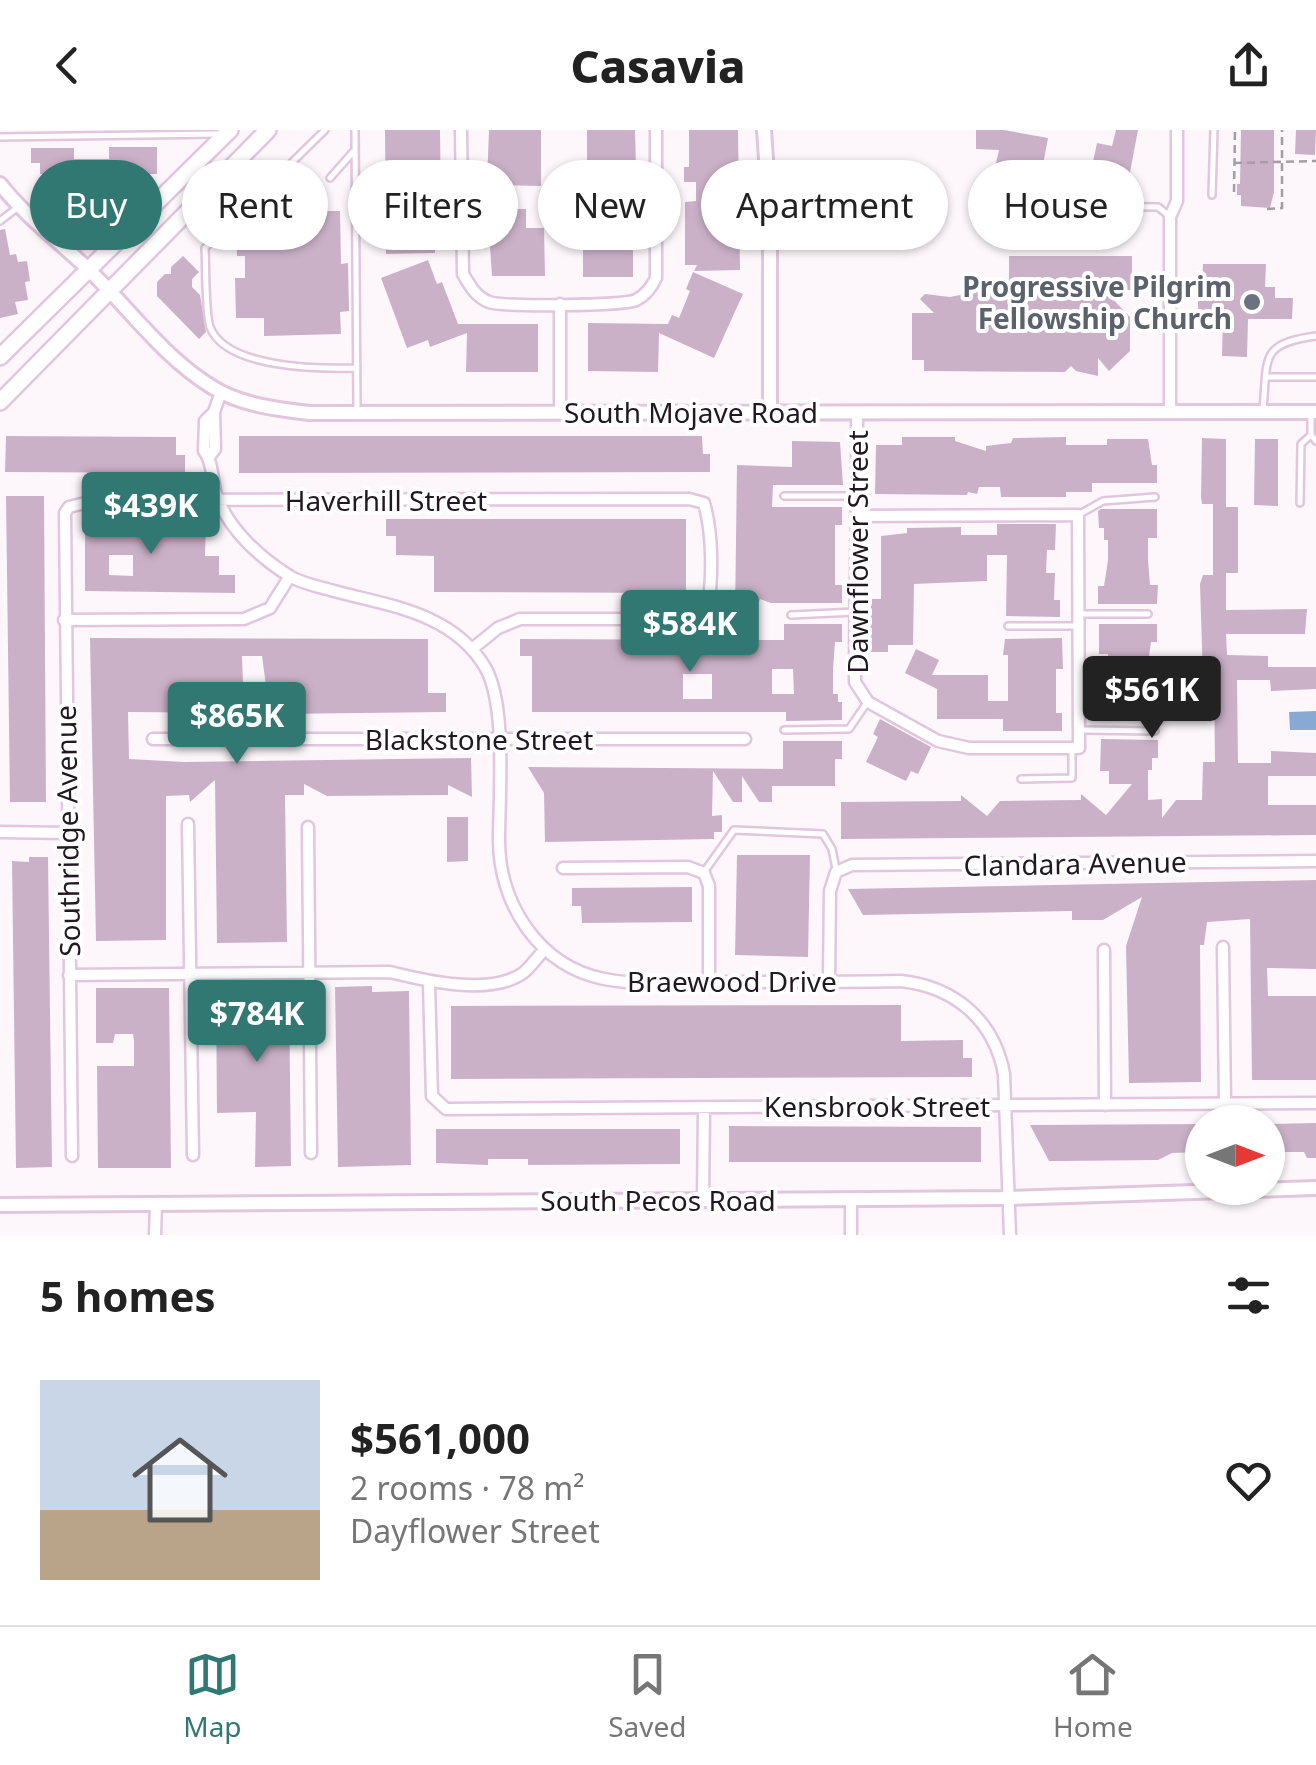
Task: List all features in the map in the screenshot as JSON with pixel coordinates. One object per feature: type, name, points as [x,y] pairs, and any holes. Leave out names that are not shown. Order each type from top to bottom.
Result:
[{"type":"main road","points":[[238,160],[268,130]]},
{"type":"main road","points":[[2,348],[228,132]]},
{"type":"main road","points":[[0,402],[182,217]]},
{"type":"street","points":[[461,130],[463,274],[468,284],[490,303],[560,304],[632,302],[647,294],[656,278],[656,130]]},
{"type":"street","points":[[764,130],[770,218],[770,412]]},
{"type":"street","points":[[1170,412],[1170,217],[1178,201],[1177,130]]},
{"type":"street","name":"South Mojave Road","points":[[0,184],[18,207],[88,268],[160,347],[221,392],[267,408],[308,413],[1314,412]]},
{"type":"street","points":[[560,304],[560,413]]},
{"type":"street","name":"Braewood Drive","points":[[221,392],[214,412],[205,421],[204,452],[210,457],[218,500],[226,516],[259,555],[302,582],[418,613],[454,631],[487,669],[495,690],[499,859],[511,903],[522,924],[545,949],[577,970],[624,982],[900,981],[926,984],[948,993],[977,1015],[1000,1052],[1010,1235]]},
{"type":"street","name":"Dawnflower Street","points":[[857,412],[855,682],[868,702]]},
{"type":"street","name":"Haverhill Street","points":[[68,507],[98,500],[689,499],[704,503],[708,518],[710,598],[706,612],[695,619],[520,619],[498,628],[472,648]]},
{"type":"street","name":"Southridge Avenue","points":[[68,507],[64,620],[72,1156]]},
{"type":"street","points":[[856,516],[1078,515],[1079,730],[1075,748],[954,745],[938,741],[868,702]]},
{"type":"street","points":[[64,620],[244,619],[270,608],[290,576]]},
{"type":"street","name":"Blackstone Street","points":[[153,739],[745,738]]},
{"type":"street","points":[[188,824],[193,1155]]},
{"type":"street","points":[[308,827],[311,1154]]},
{"type":"street","points":[[0,832],[68,833]]},
{"type":"street","name":"Clandara Avenue","points":[[836,872],[852,865],[1316,861]]},
{"type":"street","points":[[562,868],[688,868],[704,872],[709,886],[709,982]]},
{"type":"street","points":[[829,982],[830,891],[836,872]]},
{"type":"street","points":[[1223,948],[1225,1104]]},
{"type":"street","points":[[70,975],[390,972],[429,982],[495,984],[523,973],[545,949]]},
{"type":"street","points":[[1104,950],[1105,1104]]},
{"type":"street","name":"Kensbrook Street","points":[[429,982],[432,1096],[446,1108],[1316,1103]]},
{"type":"street","points":[[703,1200],[704,1108]]},
{"type":"street","name":"South Pecos Road","points":[[0,1205],[1007,1198],[1316,1188]]},
{"type":"street","points":[[850,1235],[851,1199]]},
{"type":"street","points":[[156,1204],[156,1235]]},
{"type":"lane","points":[[295,160],[326,130]]},
{"type":"lane","points":[[355,130],[357,413]]},
{"type":"lane","points":[[1212,195],[1214,130]]},
{"type":"lane","points":[[0,137],[228,132]]},
{"type":"lane","points":[[330,178],[355,150]]},
{"type":"lane","points":[[0,221],[18,207]]},
{"type":"lane","points":[[1144,207],[1158,207],[1170,217]]},
{"type":"lane","points":[[205,250],[210,328],[225,346],[266,362],[305,369],[356,368]]},
{"type":"lane","points":[[1262,412],[1270,356],[1276,346],[1285,340],[1316,336]]},
{"type":"lane","points":[[1266,377],[1316,377]]},
{"type":"lane","points":[[1300,503],[1301,444],[1314,438],[1314,412]]},
{"type":"lane","points":[[784,496],[856,496]]},
{"type":"lane","points":[[1078,515],[1103,501],[1155,497]]},
{"type":"lane","points":[[791,615],[855,612]]},
{"type":"lane","points":[[1008,626],[1148,614]]},
{"type":"lane","points":[[784,730],[848,729],[868,702]]},
{"type":"lane","points":[[1079,730],[1155,731]]},
{"type":"lane","points":[[1021,779],[1072,778],[1075,748]]},
{"type":"lane","points":[[704,872],[734,830],[823,834],[832,849],[836,872]]},
{"type":"path","points":[[1234,130],[1234,192]]},
{"type":"path","points":[[1268,209],[1282,208],[1282,130]]},
{"type":"path","points":[[1234,163],[1316,162]]},
{"type":"water","points":[[1316,711],[1316,730],[1290,730],[1289,712]]},
{"type":"building","points":[[385,130],[440,130],[440,160],[385,160]]},
{"type":"building","points":[[489,130],[541,130],[538,186],[518,185],[518,160],[488,160]]},
{"type":"building","points":[[587,130],[635,130],[636,160],[587,160]]},
{"type":"building","points":[[689,130],[738,130],[738,160],[701,160],[701,250],[740,250],[740,270],[694,271],[697,265],[685,265],[685,202],[696,201],[696,182],[684,182],[684,167],[689,167]]},
{"type":"building","points":[[976,130],[1004,130],[1048,138],[1044,160],[997,160],[999,150],[976,149]]},
{"type":"building","points":[[1116,130],[1138,130],[1132,160],[1093,160],[1097,143],[1112,146]]},
{"type":"building","points":[[1241,130],[1274,130],[1274,192],[1270,208],[1241,206],[1237,184]]},
{"type":"building","points":[[1296,130],[1316,130],[1315,155],[1295,154]]},
{"type":"building","points":[[109,147],[157,147],[157,160],[31,160],[31,148],[74,148],[74,159],[109,159]]},
{"type":"building","points":[[518,209],[526,209],[526,228],[538,228],[538,250],[544,250],[545,276],[492,276],[490,250],[518,250]]},
{"type":"building","points":[[328,211],[340,211],[341,264],[348,263],[349,311],[340,312],[341,334],[264,336],[264,318],[236,318],[235,278],[245,278],[245,256],[237,256],[237,250],[328,250]]},
{"type":"building","points":[[5,229],[10,255],[16,254],[18,262],[27,261],[30,281],[25,282],[28,300],[15,302],[18,314],[0,318],[0,230]]},
{"type":"building","points":[[386,250],[435,250],[435,253],[386,254]]},
{"type":"building","points":[[583,250],[633,250],[633,277],[583,277]]},
{"type":"building","points":[[183,256],[199,272],[192,279],[192,287],[200,295],[206,332],[199,339],[157,296],[157,282],[171,274],[171,267]]},
{"type":"building","points":[[1009,256],[1132,256],[1132,290],[1104,290],[1130,317],[1130,351],[1109,371],[1098,358],[1098,376],[1071,366],[1065,372],[924,371],[924,360],[912,360],[912,313],[934,313],[920,299],[925,294],[950,297],[970,289],[1009,289]]},
{"type":"building","points":[[428,260],[437,284],[442,282],[458,324],[538,324],[538,372],[466,372],[467,333],[430,347],[428,340],[407,348],[381,278]]},
{"type":"building","points":[[1203,264],[1266,264],[1265,287],[1275,287],[1275,298],[1293,298],[1292,319],[1248,319],[1247,357],[1222,356],[1223,319],[1198,319]]},
{"type":"building","points":[[693,272],[743,294],[714,358],[659,333],[658,372],[588,371],[588,323],[668,324],[672,315],[679,318]]},
{"type":"building","points":[[6,436],[176,437],[176,455],[185,455],[185,473],[5,472]]},
{"type":"building","points":[[239,436],[702,436],[703,454],[710,454],[710,472],[239,473]]},
{"type":"building","points":[[902,437],[955,437],[955,441],[986,451],[986,446],[1011,443],[1013,438],[1066,437],[1066,445],[1148,439],[1152,465],[1157,465],[1157,483],[1092,483],[1092,492],[1066,492],[1066,497],[1001,497],[1000,487],[979,487],[977,494],[967,495],[875,494],[876,445],[902,445]]},
{"type":"building","points":[[1202,438],[1226,439],[1226,507],[1238,507],[1238,573],[1226,573],[1226,610],[1307,609],[1305,634],[1226,634],[1227,655],[1268,656],[1268,667],[1316,667],[1316,689],[1271,691],[1270,680],[1237,680],[1238,763],[1271,763],[1271,751],[1316,753],[1316,776],[1268,776],[1268,805],[1316,805],[1316,835],[841,839],[841,802],[961,801],[961,795],[987,816],[1000,801],[1081,800],[1081,794],[1106,815],[1132,784],[1109,784],[1109,771],[1100,771],[1101,739],[1158,740],[1158,758],[1152,758],[1152,770],[1148,770],[1148,800],[1162,799],[1162,818],[1176,800],[1202,800],[1203,762],[1215,762],[1214,679],[1203,679],[1200,584],[1203,575],[1213,575],[1213,504],[1202,504]]},
{"type":"building","points":[[1255,439],[1278,439],[1278,506],[1254,505]]},
{"type":"building","points":[[792,441],[840,442],[843,485],[773,485],[772,507],[842,507],[842,525],[835,525],[835,585],[842,585],[842,603],[771,603],[760,599],[754,615],[735,615],[737,465],[792,467]]},
{"type":"building","points":[[6,496],[44,496],[46,802],[10,802]]},
{"type":"building","points":[[1101,509],[1157,509],[1157,538],[1148,538],[1148,560],[1150,585],[1158,585],[1157,604],[1098,604],[1098,586],[1104,586],[1108,560],[1108,540],[1104,540],[1104,528],[1099,528]]},
{"type":"building","points":[[85,519],[206,520],[205,556],[219,556],[219,575],[235,575],[235,593],[85,591]],"holes":[[[109,555],[133,555],[133,576],[109,575]]]},
{"type":"building","points":[[386,519],[686,519],[686,593],[434,592],[434,556],[396,555],[396,536],[386,536]]},
{"type":"building","points":[[997,524],[1056,524],[1055,550],[1047,550],[1046,573],[1055,573],[1054,600],[1060,600],[1060,617],[1006,616],[1007,555],[987,555],[987,581],[914,584],[913,645],[888,645],[888,652],[870,652],[871,599],[881,599],[881,536],[907,533],[907,528],[961,527],[961,535],[997,535]]},
{"type":"building","points":[[784,624],[842,624],[842,642],[835,642],[833,694],[838,694],[838,702],[842,702],[842,720],[786,721],[786,712],[532,712],[532,656],[520,656],[520,639],[784,640]],"holes":[[[772,669],[793,669],[794,694],[772,694]],[[683,674],[712,674],[712,699],[683,699]]]},
{"type":"building","points":[[1099,624],[1157,624],[1157,642],[1151,642],[1149,656],[1150,701],[1157,701],[1158,719],[1099,719],[1098,701],[1106,701],[1108,654],[1099,654]]},
{"type":"building","points":[[90,638],[428,639],[428,693],[446,693],[446,712],[275,714],[275,693],[267,693],[262,656],[242,656],[244,713],[128,712],[129,759],[184,762],[471,758],[472,797],[448,785],[448,795],[327,796],[304,784],[304,795],[285,795],[287,942],[217,943],[215,780],[190,802],[189,795],[166,796],[166,940],[96,941]]},
{"type":"building","points":[[1062,638],[1063,669],[1056,669],[1056,713],[1062,713],[1062,731],[1003,731],[1003,719],[937,719],[937,689],[905,673],[916,649],[939,660],[932,675],[988,675],[988,701],[1008,701],[1005,639]]},
{"type":"building","points":[[880,719],[931,747],[918,774],[911,771],[906,781],[866,762],[878,737],[873,734]]},
{"type":"building","points":[[783,741],[842,741],[842,759],[835,759],[835,786],[772,786],[772,802],[759,802],[742,776],[742,802],[733,802],[713,771],[712,816],[722,815],[722,832],[714,832],[714,839],[545,842],[544,793],[528,767],[783,769]]},
{"type":"building","points":[[447,817],[468,817],[468,861],[447,862]]},
{"type":"building","points":[[737,855],[810,855],[808,957],[735,955]]},
{"type":"building","points":[[29,857],[48,857],[52,1167],[16,1168],[12,861],[29,862]]},
{"type":"building","points":[[1316,880],[1316,969],[1267,968],[1268,996],[1316,996],[1316,1080],[1252,1080],[1250,919],[1207,922],[1204,945],[1200,945],[1201,1082],[1129,1083],[1126,946],[1142,897],[1103,920],[1072,920],[1072,911],[863,915],[848,889]]},
{"type":"building","points":[[692,887],[692,922],[582,923],[581,906],[572,906],[572,888]]},
{"type":"building","points":[[372,986],[372,992],[409,991],[411,1165],[338,1167],[335,987]]},
{"type":"building","points":[[289,987],[291,1166],[255,1167],[256,1112],[217,1113],[216,988]]},
{"type":"building","points":[[96,988],[169,988],[171,1168],[98,1168],[97,1066],[134,1066],[134,1041],[133,1034],[115,1034],[113,1043],[96,1043]]},
{"type":"building","points":[[901,1005],[901,1041],[963,1040],[963,1058],[972,1058],[972,1077],[451,1079],[451,1006]]},
{"type":"building","points":[[1316,1123],[1316,1158],[1307,1158],[1304,1152],[1285,1152],[1285,1124]]},
{"type":"building","points":[[1185,1124],[1185,1153],[1172,1153],[1158,1160],[1049,1161],[1030,1125]]},
{"type":"building","points":[[729,1126],[981,1127],[981,1162],[729,1162]]},
{"type":"building","points":[[436,1129],[680,1129],[680,1164],[528,1165],[528,1159],[488,1159],[488,1165],[436,1163]]},
{"type":"place","name":"Progressive Pilgrim Fellowship Church","points":[[1252,302]]}]
